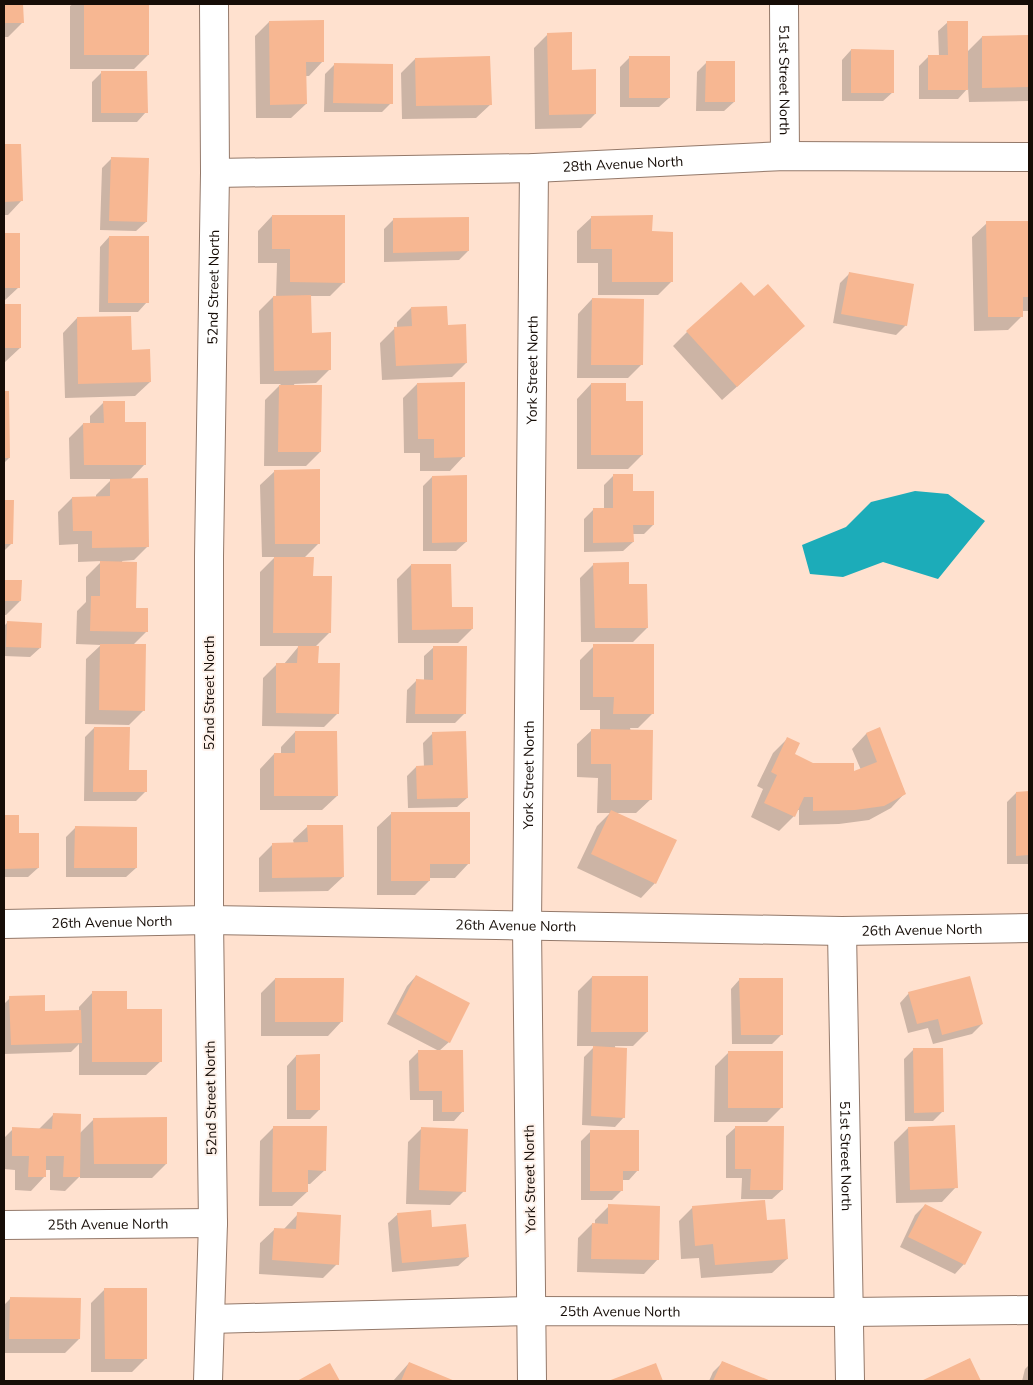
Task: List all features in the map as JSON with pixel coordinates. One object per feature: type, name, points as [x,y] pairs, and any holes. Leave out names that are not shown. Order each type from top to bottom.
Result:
[{"type":"street","name":"52nd Street North","points":[[208,1381],[213,1223],[209,920],[209,556],[215,173],[214,4]]},
{"type":"street","name":"51st Street North","points":[[784,4],[785,156]]},
{"type":"street","name":"28th Avenue North","points":[[215,173],[534,168],[785,156],[1029,157]]},
{"type":"street","name":"York Street North","points":[[532,1381],[528,926],[534,168]]},
{"type":"street","name":"26th Avenue North","points":[[4,924],[209,920],[842,930],[1029,928]]},
{"type":"street","name":"51st Street North","points":[[842,930],[850,1381]]},
{"type":"street","name":"25th Avenue North","points":[[4,1225],[213,1223]]},
{"type":"street","name":"25th Avenue North","points":[[210,1318],[532,1310],[850,1312],[1029,1310]]},
{"type":"water","points":[[915,491],[948,494],[985,521],[938,579],[883,562],[843,577],[810,574],[802,545],[846,527],[871,502]]},
{"type":"building","points":[[4,4],[23,4],[24,23],[4,23]]},
{"type":"building","points":[[84,4],[149,4],[149,55],[84,55]]},
{"type":"building","points":[[324,20],[324,62],[306,62],[307,104],[270,105],[269,21]]},
{"type":"building","points":[[947,21],[968,21],[968,90],[928,90],[928,55],[948,55]]},
{"type":"building","points":[[572,32],[572,70],[596,69],[596,114],[549,115],[547,33]]},
{"type":"building","points":[[1029,35],[1029,87],[982,88],[982,36]]},
{"type":"building","points":[[851,49],[894,50],[894,93],[851,93]]},
{"type":"building","points":[[490,56],[492,105],[416,106],[415,58]]},
{"type":"building","points":[[629,56],[670,56],[670,98],[629,98]]},
{"type":"building","points":[[706,61],[735,61],[735,102],[705,102]]},
{"type":"building","points":[[334,63],[393,64],[393,104],[333,103]]},
{"type":"building","points":[[101,71],[147,71],[148,113],[101,113]]},
{"type":"building","points":[[4,144],[21,144],[23,201],[4,202]]},
{"type":"building","points":[[111,157],[149,158],[147,222],[109,221]]},
{"type":"building","points":[[272,215],[345,215],[345,283],[290,282],[290,249],[272,249]]},
{"type":"building","points":[[653,215],[652,231],[673,232],[673,282],[612,282],[612,249],[591,249],[591,216]]},
{"type":"building","points":[[469,217],[469,251],[393,253],[393,218]]},
{"type":"building","points":[[986,221],[1029,221],[1029,297],[1023,297],[1023,317],[988,317]]},
{"type":"building","points":[[4,233],[20,233],[20,288],[4,288]]},
{"type":"building","points":[[109,236],[149,236],[149,303],[108,303]]},
{"type":"building","points":[[849,272],[914,284],[907,326],[841,314]]},
{"type":"building","points":[[741,282],[754,296],[768,284],[805,326],[737,387],[686,331]]},
{"type":"building","points":[[311,295],[312,333],[331,332],[331,370],[274,371],[273,296]]},
{"type":"building","points":[[592,298],[644,299],[643,365],[591,365]]},
{"type":"building","points":[[4,304],[21,304],[21,348],[4,348]]},
{"type":"building","points":[[447,306],[448,325],[466,324],[467,363],[396,366],[394,327],[412,326],[411,307]]},
{"type":"building","points":[[131,316],[132,350],[150,349],[151,382],[78,384],[77,317]]},
{"type":"building","points":[[465,382],[465,457],[434,458],[434,439],[418,439],[417,383]]},
{"type":"building","points":[[591,383],[626,383],[626,401],[643,401],[643,455],[591,455]]},
{"type":"building","points":[[279,385],[322,385],[321,452],[278,452]]},
{"type":"building","points":[[4,391],[9,391],[10,458],[4,458]]},
{"type":"building","points":[[103,401],[125,401],[125,422],[146,422],[146,465],[84,465],[83,423],[104,423]]},
{"type":"building","points":[[320,469],[320,544],[275,544],[274,470]]},
{"type":"building","points":[[613,474],[633,474],[633,491],[654,491],[654,525],[633,525],[634,542],[593,543],[593,508],[613,508]]},
{"type":"building","points":[[467,475],[467,542],[432,543],[432,476]]},
{"type":"building","points":[[148,478],[149,547],[92,548],[92,531],[73,531],[72,497],[110,496],[110,479]]},
{"type":"building","points":[[4,500],[14,500],[13,544],[4,544]]},
{"type":"building","points":[[274,557],[314,557],[313,576],[332,576],[331,633],[273,633]]},
{"type":"building","points":[[100,561],[137,562],[136,608],[148,608],[148,632],[90,631],[91,596],[100,596]]},
{"type":"building","points":[[629,562],[629,584],[647,584],[648,628],[595,628],[593,563]]},
{"type":"building","points":[[411,564],[451,564],[452,607],[473,607],[473,629],[412,630]]},
{"type":"building","points":[[4,580],[22,580],[21,601],[4,601]]},
{"type":"building","points":[[7,621],[42,623],[41,648],[6,647]]},
{"type":"building","points":[[100,644],[146,644],[145,711],[99,710]]},
{"type":"building","points":[[593,644],[654,644],[654,714],[613,714],[614,697],[593,697]]},
{"type":"building","points":[[298,646],[319,646],[318,663],[340,663],[339,714],[276,713],[276,663],[297,663]]},
{"type":"building","points":[[433,646],[467,646],[466,714],[415,714],[416,679],[433,680]]},
{"type":"building","points":[[94,727],[130,727],[129,770],[147,770],[147,792],[93,792]]},
{"type":"building","points":[[880,727],[906,794],[884,806],[855,810],[813,811],[813,797],[804,797],[795,817],[764,803],[777,775],[771,772],[787,737],[800,743],[795,754],[813,763],[854,763],[854,771],[877,762],[866,733]]},
{"type":"building","points":[[591,729],[653,730],[652,800],[611,800],[611,764],[591,764]]},
{"type":"building","points":[[295,731],[337,731],[338,796],[274,796],[274,753],[295,753]]},
{"type":"building","points":[[466,731],[468,798],[417,799],[416,766],[433,765],[432,732]]},
{"type":"building","points":[[1029,791],[1029,855],[1016,856],[1016,792]]},
{"type":"building","points":[[611,810],[677,840],[656,884],[591,854]]},
{"type":"building","points":[[391,812],[470,812],[470,864],[430,864],[430,881],[391,881]]},
{"type":"building","points":[[4,815],[19,815],[19,833],[39,833],[39,868],[4,869]]},
{"type":"building","points":[[307,825],[343,825],[344,877],[272,878],[272,843],[308,842]]},
{"type":"building","points":[[75,826],[137,827],[137,868],[74,868]]},
{"type":"building","points":[[416,975],[470,1003],[450,1043],[396,1014]]},
{"type":"building","points":[[592,976],[648,976],[648,1032],[591,1032]]},
{"type":"building","points":[[970,976],[983,1024],[942,1035],[938,1019],[917,1024],[908,992]]},
{"type":"building","points":[[275,978],[344,978],[343,1022],[275,1022]]},
{"type":"building","points":[[739,978],[783,978],[783,1035],[741,1035]]},
{"type":"building","points":[[92,991],[127,991],[127,1009],[162,1009],[162,1062],[92,1062]]},
{"type":"building","points":[[45,995],[45,1011],[81,1010],[82,1043],[11,1045],[9,996]]},
{"type":"building","points":[[593,1046],[627,1048],[625,1118],[591,1116]]},
{"type":"building","points":[[913,1048],[943,1048],[944,1112],[914,1113]]},
{"type":"building","points":[[418,1050],[463,1050],[464,1112],[442,1112],[442,1091],[419,1091]]},
{"type":"building","points":[[728,1051],[783,1051],[783,1108],[728,1108]]},
{"type":"building","points":[[320,1054],[320,1110],[296,1110],[296,1055]]},
{"type":"building","points":[[53,1113],[81,1114],[80,1177],[63,1177],[64,1156],[46,1156],[46,1177],[28,1177],[29,1156],[12,1156],[12,1127],[52,1129]]},
{"type":"building","points":[[167,1117],[167,1164],[94,1164],[93,1118]]},
{"type":"building","points":[[955,1125],[958,1188],[910,1190],[908,1127]]},
{"type":"building","points":[[273,1126],[327,1126],[326,1171],[308,1170],[308,1192],[272,1192]]},
{"type":"building","points":[[735,1126],[784,1126],[783,1190],[750,1190],[751,1169],[735,1169]]},
{"type":"building","points":[[421,1127],[468,1129],[466,1192],[419,1190]]},
{"type":"building","points":[[590,1130],[639,1130],[639,1171],[623,1171],[623,1191],[590,1191]]},
{"type":"building","points":[[765,1200],[767,1220],[785,1219],[788,1259],[715,1265],[713,1244],[695,1246],[692,1206]]},
{"type":"building","points":[[608,1204],[660,1206],[659,1260],[591,1259],[592,1223],[608,1224]]},
{"type":"building","points":[[925,1204],[982,1232],[965,1265],[908,1237]]},
{"type":"building","points":[[431,1210],[432,1227],[466,1224],[469,1257],[402,1263],[397,1213]]},
{"type":"building","points":[[297,1212],[341,1215],[339,1265],[272,1260],[274,1228],[296,1229]]},
{"type":"building","points":[[104,1288],[147,1288],[147,1359],[105,1359]]},
{"type":"building","points":[[10,1297],[81,1298],[80,1339],[9,1339]]},
{"type":"building","points":[[970,1358],[981,1381],[921,1381]]},
{"type":"building","points":[[722,1361],[771,1381],[713,1381]]},
{"type":"building","points":[[409,1362],[455,1381],[401,1381]]},
{"type":"building","points":[[330,1363],[340,1381],[297,1381]]},
{"type":"building","points":[[656,1363],[663,1381],[608,1381]]}]
